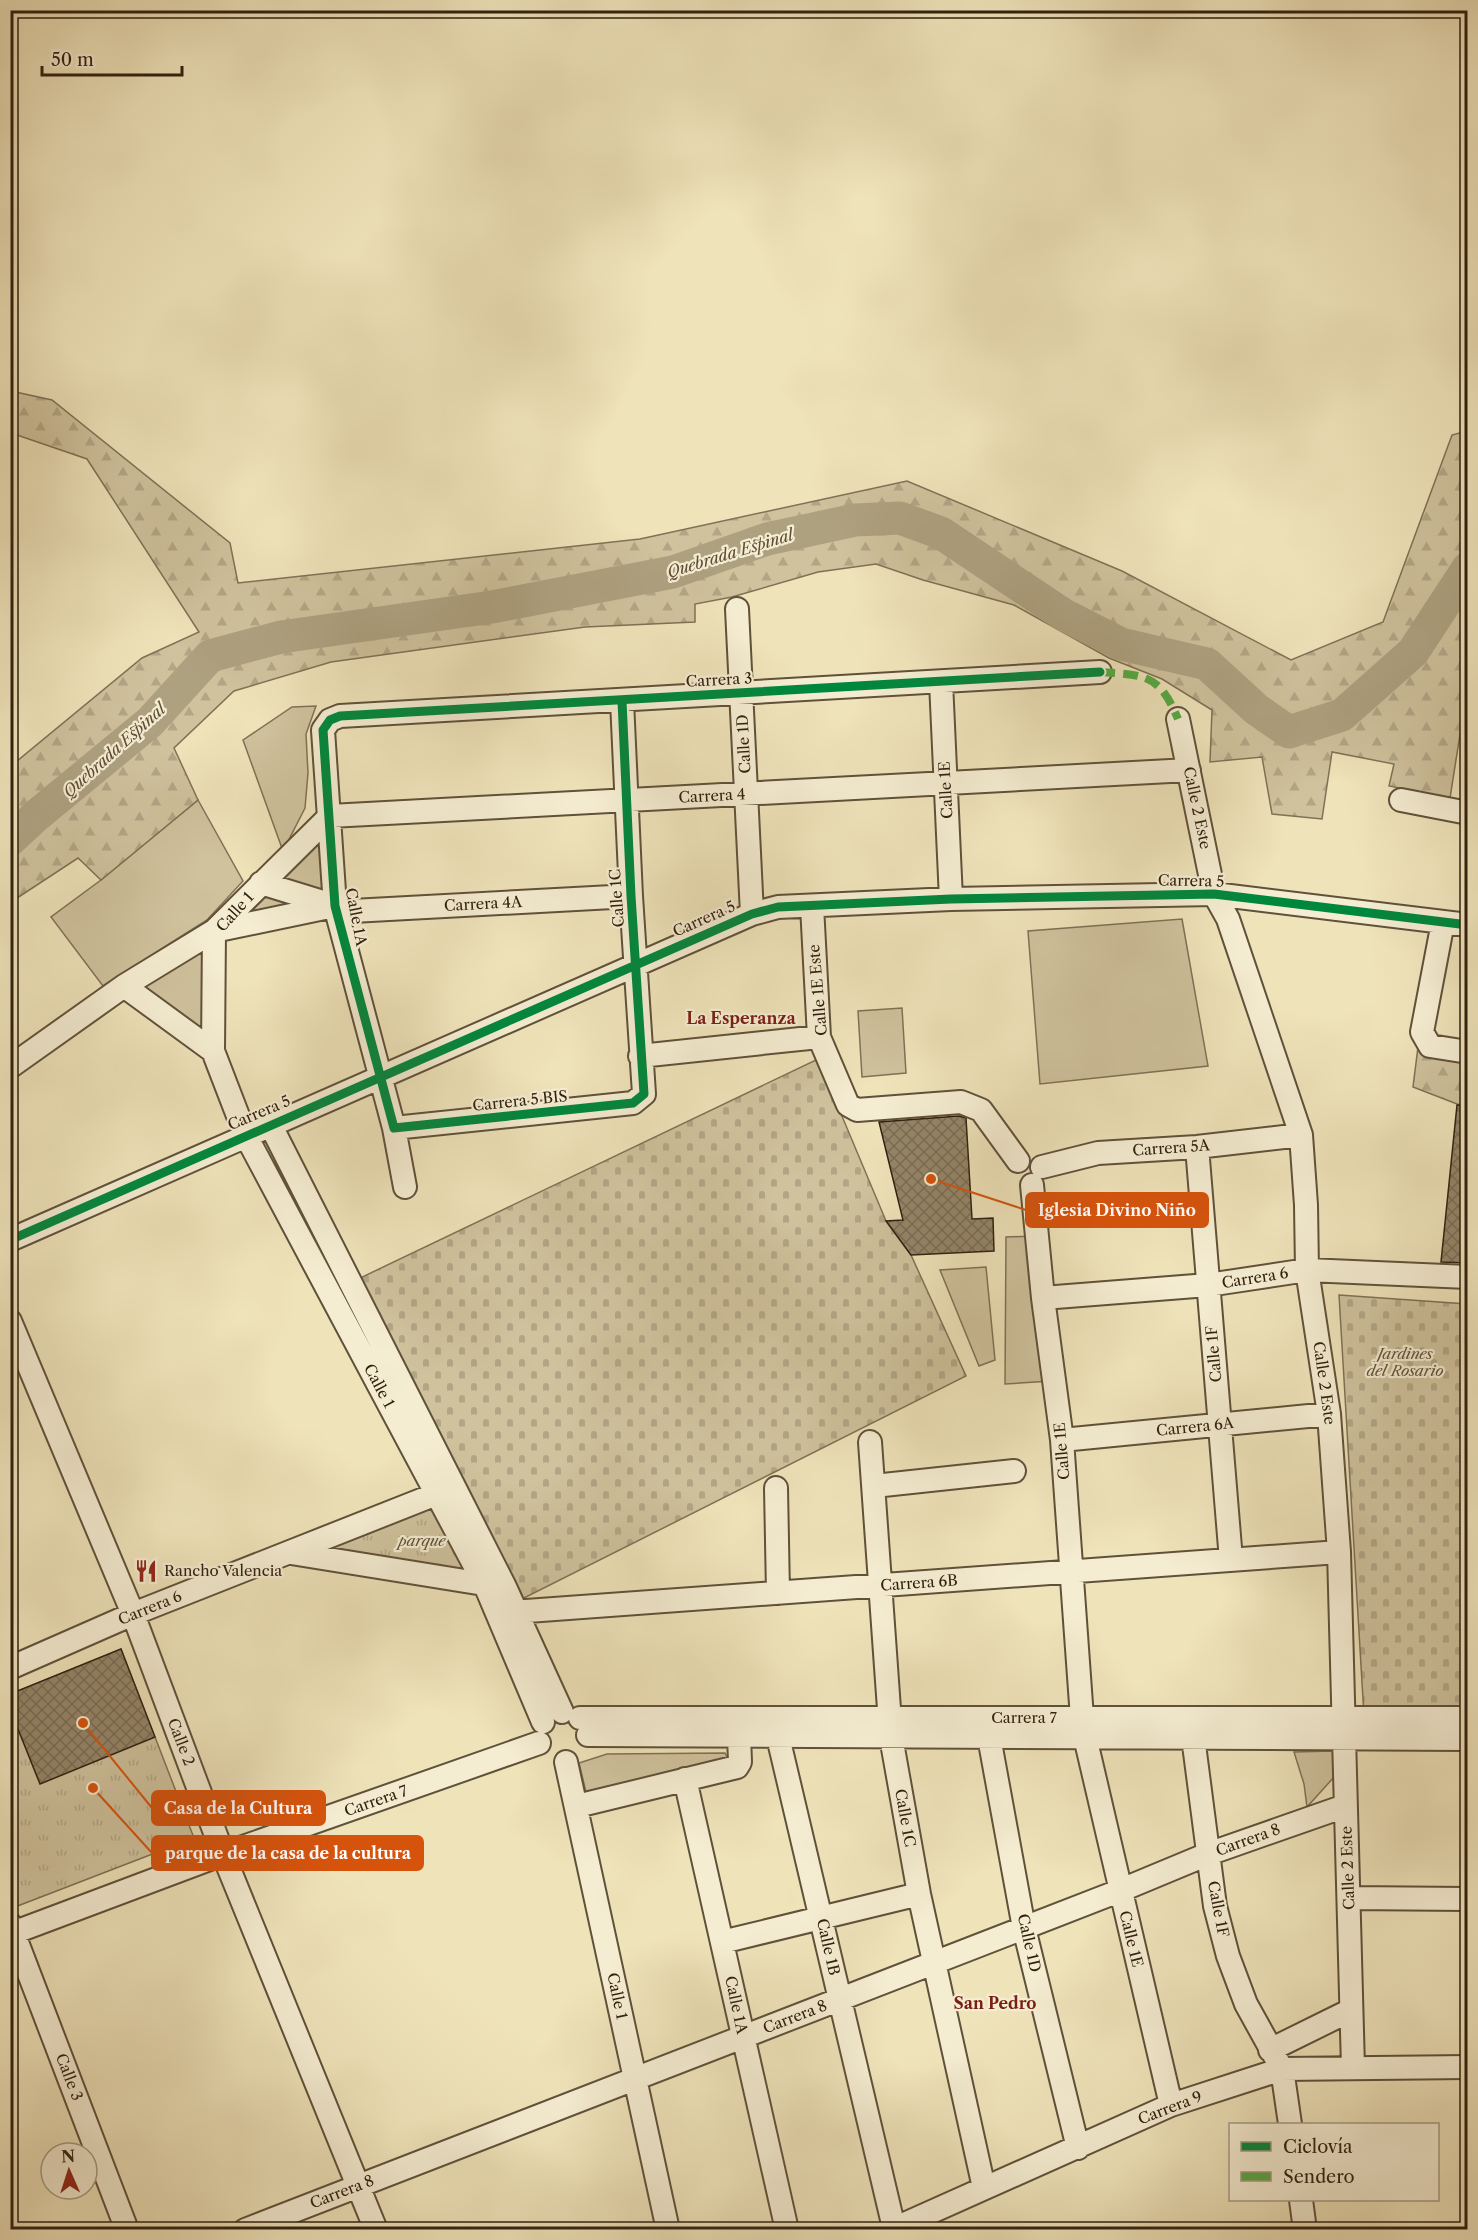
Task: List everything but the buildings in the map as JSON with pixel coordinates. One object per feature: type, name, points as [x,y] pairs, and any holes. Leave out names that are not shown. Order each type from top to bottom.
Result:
[{"type":"street","name":"Calle 1D","points":[[737,609],[752,914]]},
{"type":"street","name":"Carrera 3","points":[[340,716],[1100,672]]},
{"type":"street","name":"Calle 1E","points":[[941,682],[951,899]]},
{"type":"street","name":"Calle 1C","points":[[622,701],[631,896],[644,1094]]},
{"type":"street","name":"Calle 1A","points":[[340,716],[330,720],[323,730],[335,906],[394,1128],[405,1187]]},
{"type":"street","name":"Calle 2 Este","points":[[1178,719],[1214,894],[1228,919],[1301,1135],[1306,1205],[1307,1270],[1329,1414],[1339,1552],[1353,2068]]},
{"type":"street","name":"Carrera 4","points":[[330,816],[1189,770]]},
{"type":"street","points":[[1401,800],[1467,813]]},
{"type":"street","points":[[261,883],[330,816]]},
{"type":"street","name":"Carrera 4A","points":[[261,883],[352,911],[631,896]]},
{"type":"street","name":"Calle 1","points":[[261,883],[214,930],[213,1051],[245,1134],[444,1490],[495,1586],[562,1726]]},
{"type":"street","name":"Carrera 5","points":[[10,1240],[245,1134],[381,1079],[752,914],[778,908],[951,899],[1214,894],[1467,926]]},
{"type":"street","name":"Carrera 4A","points":[[214,930],[335,906]]},
{"type":"street","name":"Calle 1E Este","points":[[812,906],[819,1036],[848,1105],[858,1110],[962,1102],[981,1110],[1018,1161],[1032,1158],[1037,1176]]},
{"type":"street","points":[[1443,922],[1422,1032],[1430,1046],[1467,1053]]},
{"type":"street","points":[[10,1067],[124,986],[214,930]]},
{"type":"street","points":[[124,986],[213,1051]]},
{"type":"street","points":[[640,1056],[819,1036]]},
{"type":"street","name":"Carrera 5 BIS","points":[[394,1128],[633,1103],[644,1094]]},
{"type":"street","name":"Calle 1","points":[[270,1124],[444,1490]]},
{"type":"street","name":"Carrera 5A","points":[[1037,1176],[1098,1153],[1197,1147],[1301,1135]]},
{"type":"street","name":"Calle 1F","points":[[1197,1147],[1231,1560]]},
{"type":"street","name":"Calle 1E","points":[[1037,1176],[1043,1298],[1062,1440],[1084,1727],[1119,1891],[1171,2105]]},
{"type":"street","name":"Carrera 6","points":[[1043,1298],[1208,1285],[1307,1270],[1467,1277]]},
{"type":"street","name":"Calle 2","points":[[10,1321],[133,1614],[224,1854],[376,2229]]},
{"type":"street","name":"Carrera 6A","points":[[1062,1440],[1329,1414]]},
{"type":"street","name":"Calle 1C","points":[[870,1442],[882,1586],[890,1727],[919,1894],[984,2188]]},
{"type":"street","points":[[874,1486],[1014,1471]]},
{"type":"street","points":[[776,1488],[778,1593]]},
{"type":"street","name":"Carrera 6","points":[[10,1668],[133,1614],[291,1553],[444,1490]]},
{"type":"street","name":"Carrera 6B","points":[[507,1613],[1339,1552]]},
{"type":"street","points":[[291,1553],[495,1586]]},
{"type":"street","name":"Carrera 7","points":[[562,1726],[778,1737],[890,1727],[989,1737],[1084,1727],[1193,1737],[1467,1718]]},
{"type":"street","points":[[562,1726],[582,1753],[566,1762],[554,1760],[544,1754],[562,1726]]},
{"type":"street","name":"Carrera 7","points":[[12,1931],[224,1854],[562,1726],[1343,1728],[1467,1738]]},
{"type":"street","points":[[577,1806],[739,1765],[739,1736]]},
{"type":"street","name":"Calle 1B","points":[[778,1737],[892,2229]]},
{"type":"street","name":"Calle 1D","points":[[989,1737],[1024,1928],[1078,2148]]},
{"type":"street","name":"Calle 1F","points":[[1193,1737],[1215,1905],[1228,1956],[1246,2004],[1282,2069]]},
{"type":"street","name":"Calle 1","points":[[566,1762],[668,2229]]},
{"type":"street","name":"Calle 1A","points":[[685,1779],[787,2229]]},
{"type":"street","name":"Carrera 8","points":[[245,2229],[840,2000],[1208,1854],[1345,1806]]},
{"type":"street","points":[[722,1942],[919,1894]]},
{"type":"street","points":[[1349,1898],[1467,1899]]},
{"type":"street","name":"Calle 3","points":[[12,1931],[127,2229]]},
{"type":"street","points":[[1270,2050],[1351,2010]]},
{"type":"street","name":"Carrera 9","points":[[892,2229],[1171,2105],[1282,2069],[1467,2067]]},
{"type":"street","points":[[1282,2069],[1290,2123]]},
{"type":"street","points":[[1301,2201],[1305,2229]]},
{"type":"green space","points":[[11,391],[52,400],[230,543],[238,583],[640,539],[907,481],[1122,571],[1291,660],[1383,622],[1452,435],[1467,431],[1467,690],[1450,798],[1389,786],[1394,764],[1332,752],[1322,819],[1272,814],[1262,757],[1210,762],[1212,710],[1162,679],[1109,658],[1014,605],[923,580],[876,564],[818,572],[732,597],[695,604],[695,622],[585,627],[331,662],[234,691],[174,748],[198,800],[101,880],[78,858],[11,902],[11,766],[142,658],[199,632],[87,459],[11,433]]},
{"type":"green space","points":[[316,706],[306,734],[308,773],[305,808],[283,851],[243,740],[292,707]]},
{"type":"green space","points":[[198,800],[243,881],[207,920],[103,986],[51,917],[101,880]]},
{"type":"green space","points":[[321,831],[323,897],[272,881]]},
{"type":"green space","points":[[264,890],[308,904],[238,918]]},
{"type":"green space","points":[[1182,919],[1208,1066],[1040,1084],[1028,931]]},
{"type":"green space","points":[[205,949],[205,1035],[136,986]]},
{"type":"green space","points":[[902,1008],[906,1073],[862,1077],[858,1011]]},
{"type":"green space","points":[[1418,1047],[1467,1058],[1467,1105],[1457,1104],[1413,1087]]},
{"type":"green space","points":[[818,1059],[886,1221],[911,1255],[966,1376],[522,1599],[356,1280]]},
{"type":"green space","points":[[1033,1236],[1051,1381],[1005,1384],[1006,1237]]},
{"type":"green space","points":[[986,1267],[995,1360],[979,1366],[940,1270]]},
{"type":"green space","name":"Jardines del Rosario","points":[[1339,1295],[1467,1304],[1467,1714],[1364,1716]]},
{"type":"green space","name":"parque","points":[[438,1501],[478,1585],[313,1551]]},
{"type":"green space","points":[[121,1649],[194,1838],[15,1907],[11,1897],[11,1694]]},
{"type":"green space","points":[[1334,1751],[1335,1776],[1307,1807],[1304,1784],[1294,1752]]},
{"type":"green space","points":[[725,1753],[728,1759],[586,1792],[579,1763],[607,1754]]},
{"type":"waterway","name":"Quebrada Espinal","points":[[10,840],[150,722],[210,656],[281,637],[492,607],[673,572],[767,539],[855,520],[900,518],[941,533],[1064,615],[1121,644],[1207,664],[1256,709],[1289,732],[1342,715],[1413,652],[1468,568]]},
{"type":"marked path","points":[[1100,672],[1129,674],[1149,680],[1164,693],[1178,719]]},
{"type":"cycle path","points":[[622,701],[631,896],[644,1094],[633,1103],[394,1128],[335,906],[323,730],[330,720],[340,716],[1100,672]]},
{"type":"cycle path","points":[[10,1240],[752,914],[778,907],[951,899],[1214,894],[1468,925]]},
{"type":"place","name":"Iglesia Divino Niño","points":[[931,1179]]},
{"type":"place","name":"Rancho Valencia","points":[[146,1571]]},
{"type":"place","name":"Casa de la Cultura","points":[[83,1723]]},
{"type":"place","name":"parque de la casa de la cultura","points":[[93,1788]]},
{"type":"district","name":"La Esperanza","points":[[741,1018]]},
{"type":"district","name":"San Pedro","points":[[995,2003]]}]
